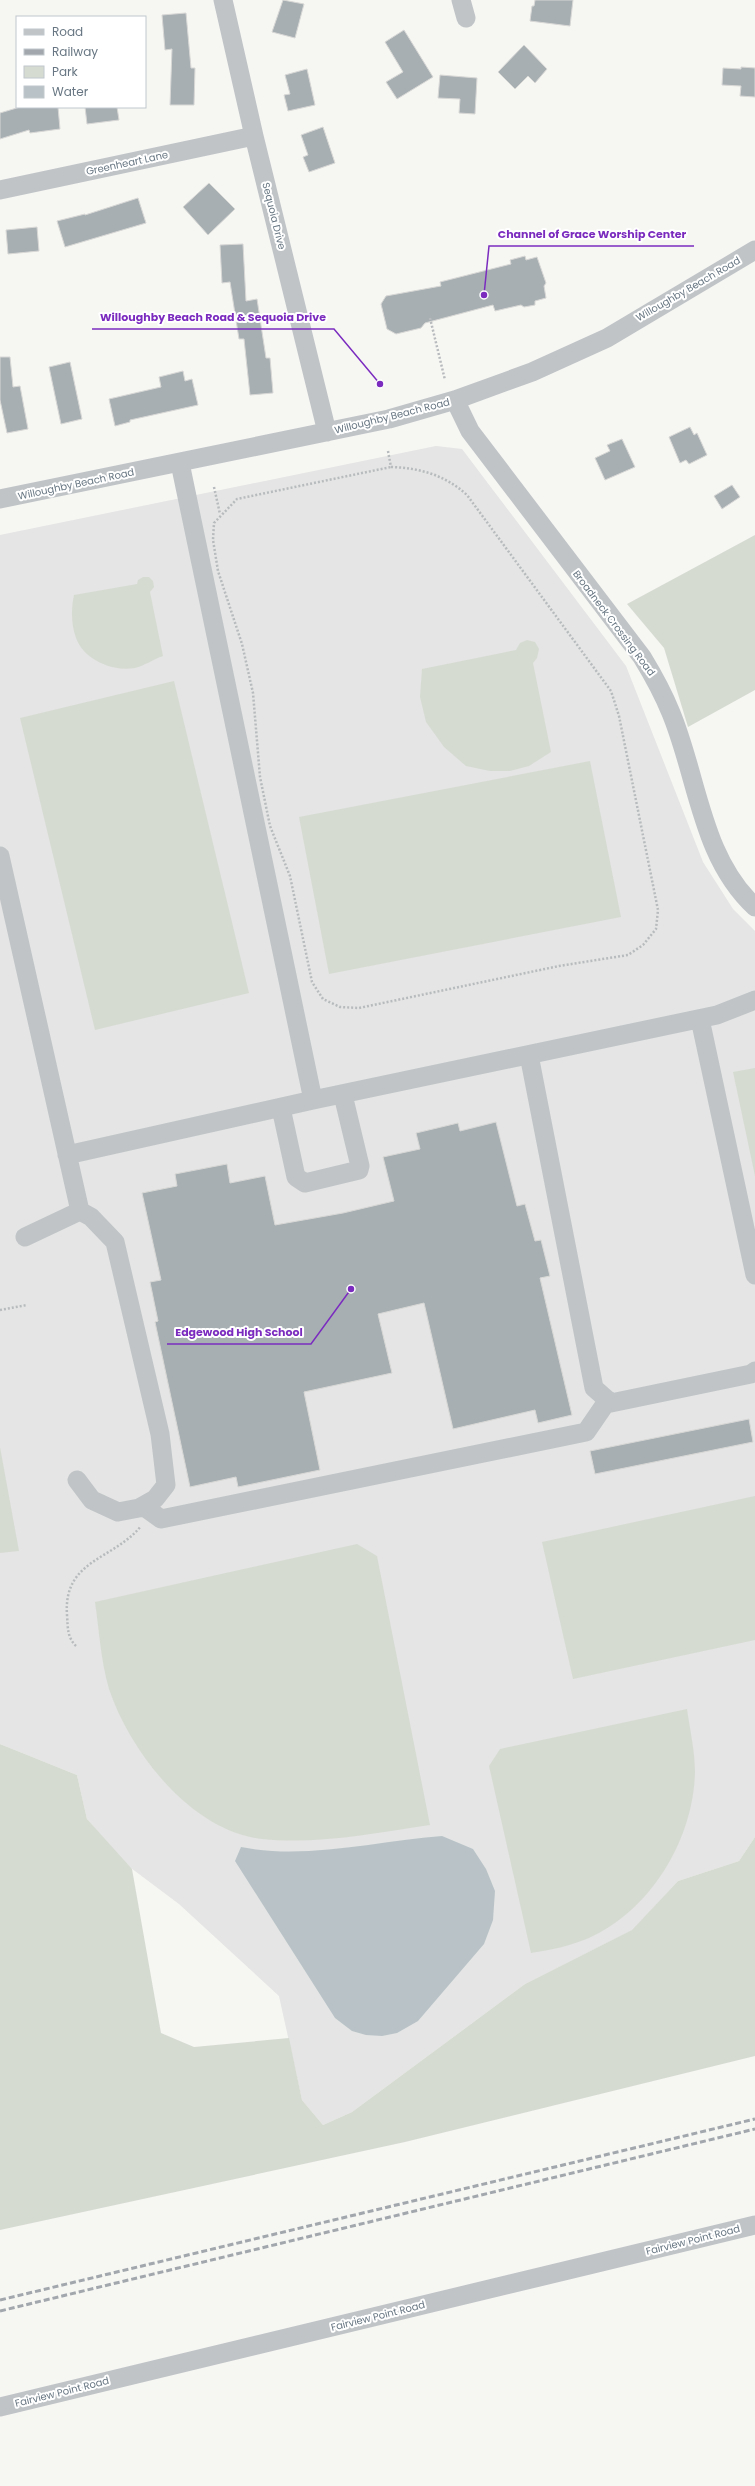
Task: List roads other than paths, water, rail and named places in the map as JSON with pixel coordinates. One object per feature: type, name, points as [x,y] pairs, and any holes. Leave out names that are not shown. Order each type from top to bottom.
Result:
[{"type":"street","name":"Sequoia Drive","points":[[223,0],[254,136],[327,432]]},
{"type":"street","points":[[461,0],[466,18]]},
{"type":"street","name":"Greenheart Lane","points":[[0,190],[254,136]]},
{"type":"street","name":"Willoughby Beach Road","points":[[0,499],[327,432],[404,415],[455,400],[532,372],[607,338],[755,250]]},
{"type":"street","name":"Broadneck Crossing Road","points":[[455,400],[470,431],[642,657],[655,678],[672,714],[704,818],[723,866],[746,899],[755,907]]},
{"type":"street","points":[[180,463],[313,1100]]},
{"type":"street","points":[[0,856],[80,1211],[91,1217],[115,1242],[160,1434],[166,1485],[147,1509]]},
{"type":"street","points":[[67,1156],[313,1100],[343,1095],[700,1019],[717,1015],[755,1000]]},
{"type":"street","points":[[700,1019],[755,1275]]},
{"type":"street","points":[[529,1055],[594,1388],[611,1403],[751,1374],[755,1371]]},
{"type":"street","points":[[281,1108],[296,1177],[305,1183],[312,1182],[359,1170],[360,1166],[343,1095]]},
{"type":"street","points":[[25,1237],[80,1211]]},
{"type":"street","points":[[77,1480],[92,1500],[118,1512],[147,1509],[160,1519],[586,1432],[608,1400]]},
{"type":"street","name":"Fairview Point Road","points":[[0,2407],[755,2225]]},
{"type":"water","points":[[442,1836],[473,1849],[486,1869],[495,1891],[493,1920],[484,1944],[418,2021],[397,2033],[382,2036],[366,2035],[352,2031],[335,2018],[235,1861],[241,1847],[266,1850],[316,1851]]},
{"type":"railway","points":[[0,2300],[755,2119]]},
{"type":"railway","points":[[0,2311],[755,2129]]},
{"type":"place","name":"Channel of Grace Worship Center","points":[[484,295]]},
{"type":"place","name":"Willoughby Beach Road & Sequoia Drive","points":[[380,384]]},
{"type":"place","name":"Edgewood High School","points":[[351,1289]]}]
